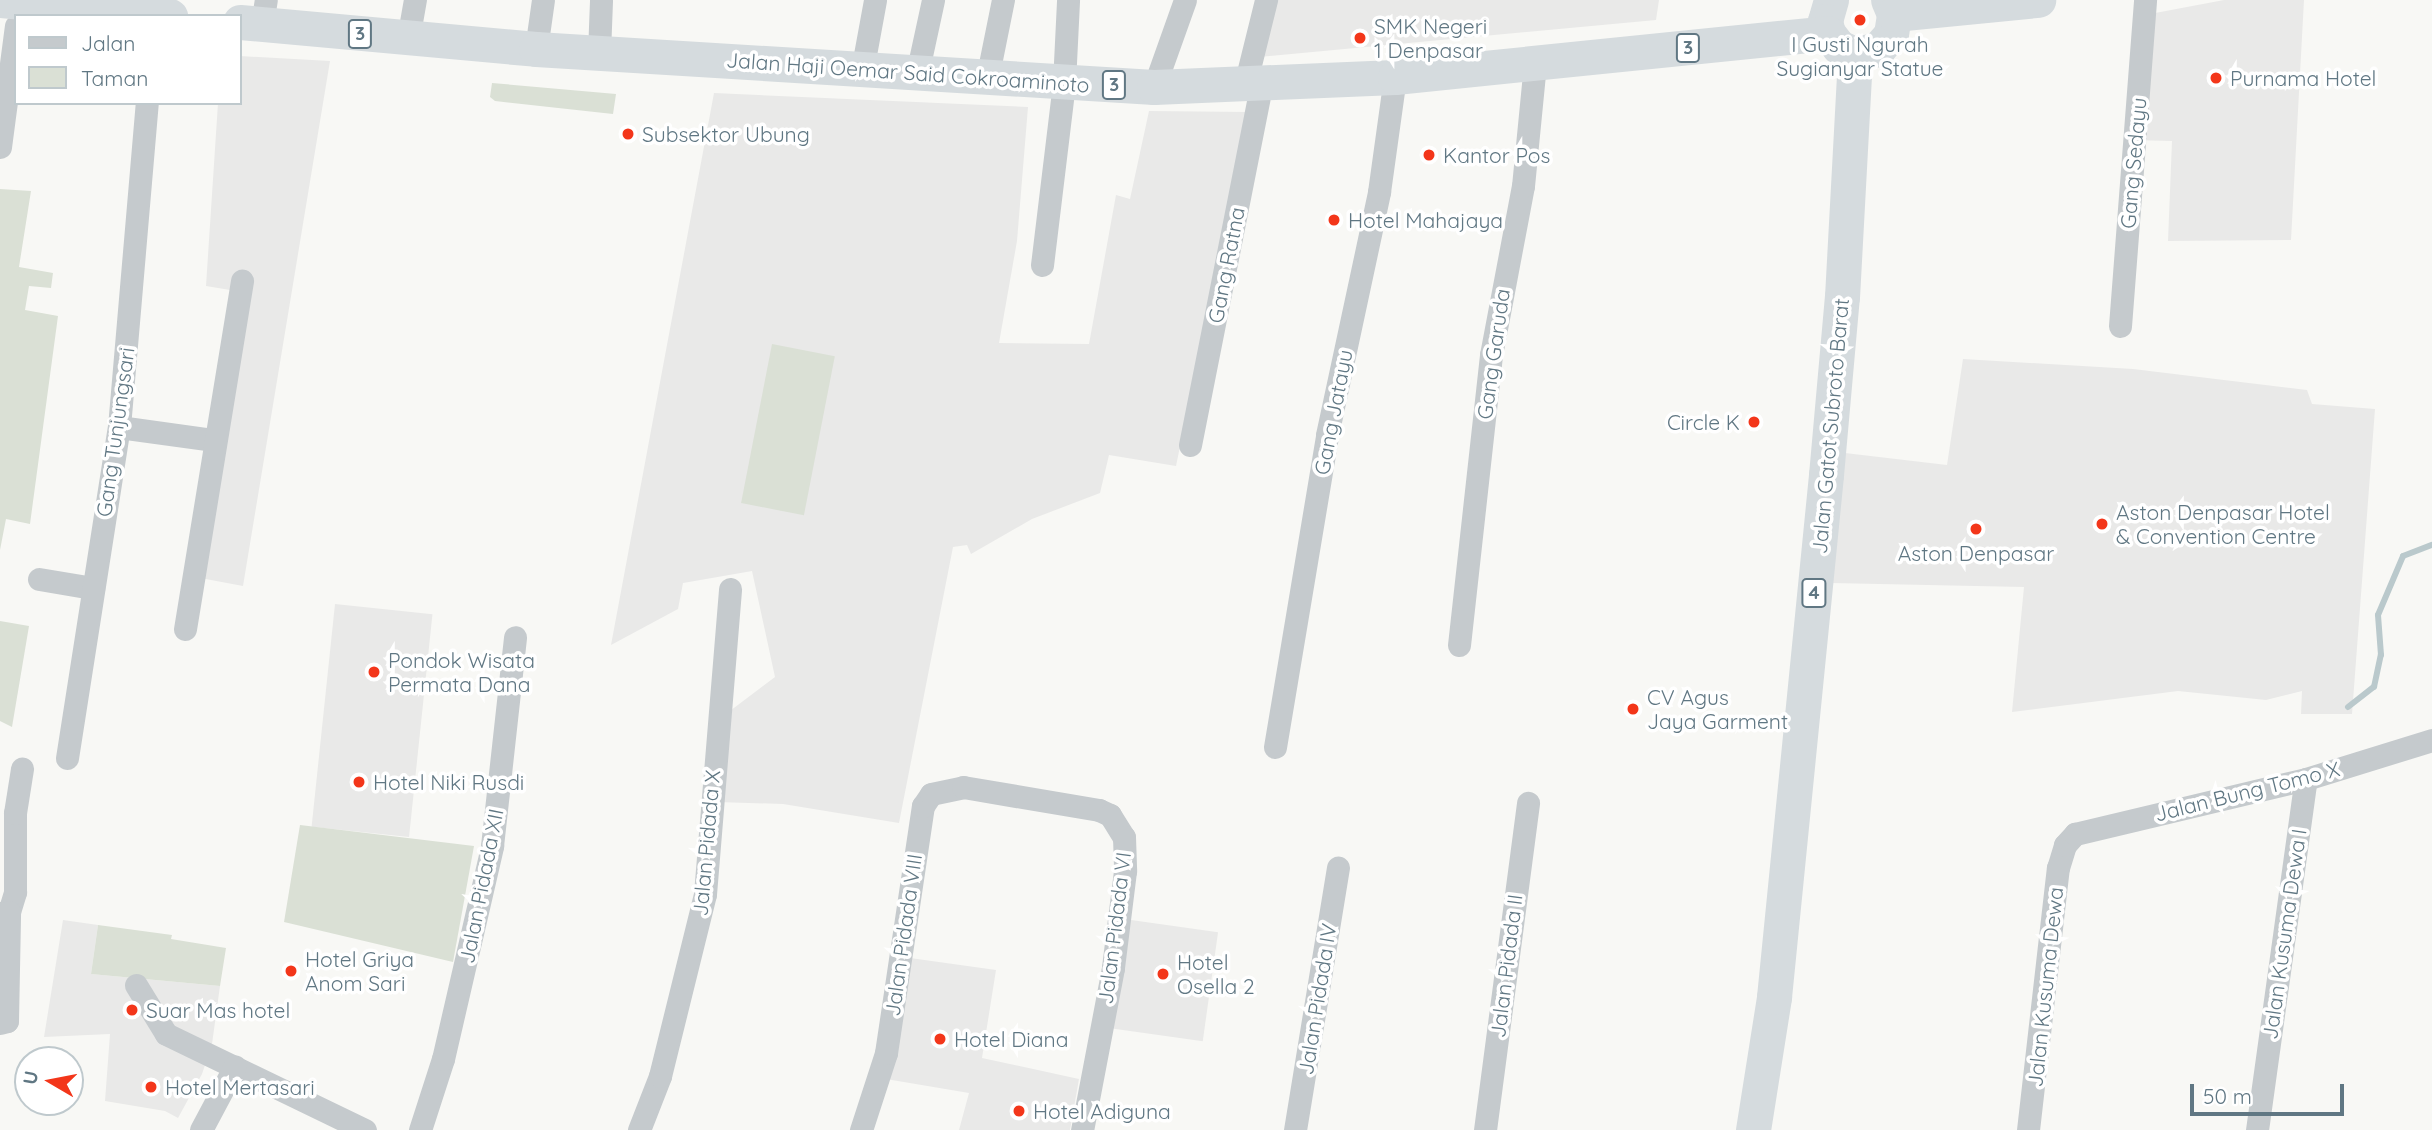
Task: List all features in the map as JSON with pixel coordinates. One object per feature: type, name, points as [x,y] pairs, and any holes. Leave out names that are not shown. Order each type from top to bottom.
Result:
[{"type":"highway","points":[[1891,7],[2038,0]]},
{"type":"highway","points":[[19,8],[102,5],[148,14]]},
{"type":"highway","name":"3","points":[[1838,29],[1867,54],[1886,42],[1891,7]]},
{"type":"highway","name":"Jalan Haji Oemar Said Cokroaminoto","points":[[256,15],[408,39],[862,71],[1154,87],[1253,85],[1395,77],[1838,29]]},
{"type":"highway","name":"Jalan Gatot Subroto Barat","points":[[1753,1130],[1776,983],[1840,319],[1838,29]]},
{"type":"street","points":[[408,39],[415,0]]},
{"type":"street","points":[[536,49],[543,0]]},
{"type":"street","points":[[599,53],[601,0]]},
{"type":"street","points":[[862,71],[875,0]]},
{"type":"street","points":[[917,74],[933,0]]},
{"type":"street","points":[[987,79],[1003,0]]},
{"type":"street","points":[[1042,265],[1064,83],[1068,0]]},
{"type":"street","points":[[1154,87],[1185,0]]},
{"type":"street","name":"Gang Ratna","points":[[1190,445],[1266,0]]},
{"type":"street","name":"Gang Sedayu","points":[[2120,326],[2145,0]]},
{"type":"street","points":[[0,147],[14,45]]},
{"type":"street","name":"Gang Garuda","points":[[1459,645],[1491,355],[1523,186],[1535,63]]},
{"type":"street","name":"Gang Jatayu","points":[[1275,747],[1327,435],[1379,192],[1395,77]]},
{"type":"street","name":"Gang Tunjungsari","points":[[67,758],[119,427],[147,105]]},
{"type":"street","points":[[185,629],[242,281]]},
{"type":"street","points":[[119,427],[214,440]]},
{"type":"street","points":[[39,579],[93,588]]},
{"type":"street","name":"Jalan Pidada X","points":[[639,1130],[666,1052],[705,894],[730,589]]},
{"type":"street","name":"Jalan Pidada XII","points":[[420,1130],[443,1059],[492,846],[515,637]]},
{"type":"street","name":"Jalan Bung Tomo X","points":[[2065,845],[2075,834],[2305,779],[2432,740]]},
{"type":"street","points":[[0,1023],[7,1021],[3,967],[4,912],[15,892],[8,810],[22,769]]},
{"type":"street","name":"Jalan Kusuma Dewa I","points":[[2257,1130],[2305,779]]},
{"type":"street","name":"Jalan Pidada VIII","points":[[861,1130],[886,1053],[923,806],[931,793],[943,789],[984,791]]},
{"type":"street","name":"Jalan Pidada VI","points":[[984,791],[1099,810],[1110,816],[1124,836],[1125,871],[1113,968],[1082,1130]]},
{"type":"street","name":"Jalan Pidada II","points":[[1485,1130],[1528,803]]},
{"type":"street","name":"Jalan Kusuma Dewa","points":[[2028,1130],[2058,867],[2065,845]]},
{"type":"street","name":"Jalan Pidada IV","points":[[1295,1130],[1338,867]]},
{"type":"street","points":[[136,985],[166,1034],[365,1130]]},
{"type":"street","points":[[201,1130],[236,1066]]},
{"type":"shaded area","name":"SMK Negeri 1 Denpasar","points":[[1272,0],[1659,0],[1656,20],[1259,57]]},
{"type":"shaded area","name":"Purnama Hotel","points":[[2224,0],[2304,0],[2291,240],[2168,241],[2172,141],[2130,140],[2134,17]]},
{"type":"shaded area","points":[[242,56],[330,61],[243,586],[195,577],[242,292],[206,286],[218,105],[242,105]]},
{"type":"shaded area","points":[[714,93],[1028,107],[1017,241],[999,343],[1089,344],[1116,195],[1130,199],[1149,111],[1249,112],[1176,466],[1109,455],[1100,493],[1032,519],[971,554],[967,545],[953,547],[899,823],[783,804],[717,802],[722,717],[775,677],[752,571],[683,583],[678,609],[611,645]]},
{"type":"shaded area","name":"Aston Denpasar Hotel & Convention Centre","points":[[1963,359],[2133,369],[2307,390],[2312,404],[2375,409],[2352,714],[2301,714],[2302,691],[2266,700],[2178,691],[2012,712],[2024,587],[1831,583],[1845,453],[1947,465]]},
{"type":"shaded area","points":[[335,604],[432,614],[409,837],[312,827]]},
{"type":"shaded area","name":"Hotel Osella 2","points":[[1124,919],[1218,932],[1203,1041],[1109,1028]]},
{"type":"shaded area","name":"Suar Mas hotel","points":[[63,920],[98,925],[91,974],[220,986],[212,1044],[202,1074],[178,1118],[165,1111],[105,1101],[110,1034],[44,1037]]},
{"type":"shaded area","name":"Hotel Diana","points":[[903,957],[996,970],[982,1058],[1079,1079],[1070,1130],[959,1130],[969,1093],[886,1079]]},
{"type":"green space","points":[[492,83],[616,94],[613,114],[495,101],[490,97]]},
{"type":"green space","points":[[0,189],[31,191],[19,267],[53,273],[51,288],[29,286],[25,310],[58,316],[30,524],[6,519],[0,550]]},
{"type":"green space","points":[[772,344],[835,356],[804,515],[741,503]]},
{"type":"green space","points":[[0,621],[29,626],[12,727],[0,721]]},
{"type":"green space","points":[[300,825],[474,846],[453,962],[284,922]]},
{"type":"green space","points":[[98,925],[172,935],[171,939],[226,948],[220,986],[91,974]]},
{"type":"waterway","points":[[2348,707],[2374,687],[2381,655],[2378,615],[2403,556],[2432,545]]},
{"type":"place","name":"I Gusti Ngurah Sugianyar Statue","points":[[1860,20]]},
{"type":"place","name":"SMK Negeri 1 Denpasar","points":[[1360,38]]},
{"type":"place","name":"Purnama Hotel","points":[[2216,78]]},
{"type":"place","name":"Subsektor Ubung","points":[[628,134]]},
{"type":"place","name":"Kantor Pos","points":[[1429,155]]},
{"type":"place","name":"Hotel Mahajaya","points":[[1334,220]]},
{"type":"place","name":"Circle K","points":[[1754,422]]},
{"type":"place","name":"Aston Denpasar Hotel & Convention Centre","points":[[2102,524]]},
{"type":"place","name":"Aston Denpasar","points":[[1976,529]]},
{"type":"place","name":"Pondok Wisata Permata Dana","points":[[374,672]]},
{"type":"place","name":"CV Agus Jaya Garment","points":[[1633,709]]},
{"type":"place","name":"Hotel Niki Rusdi","points":[[359,782]]},
{"type":"place","name":"Hotel Griya Anom Sari","points":[[291,971]]},
{"type":"place","name":"Hotel Osella 2","points":[[1163,974]]},
{"type":"place","name":"Suar Mas hotel","points":[[132,1010]]},
{"type":"place","name":"Hotel Diana","points":[[940,1039]]},
{"type":"place","name":"Hotel Mertasari","points":[[151,1087]]},
{"type":"place","name":"Hotel Adiguna","points":[[1019,1111]]}]
